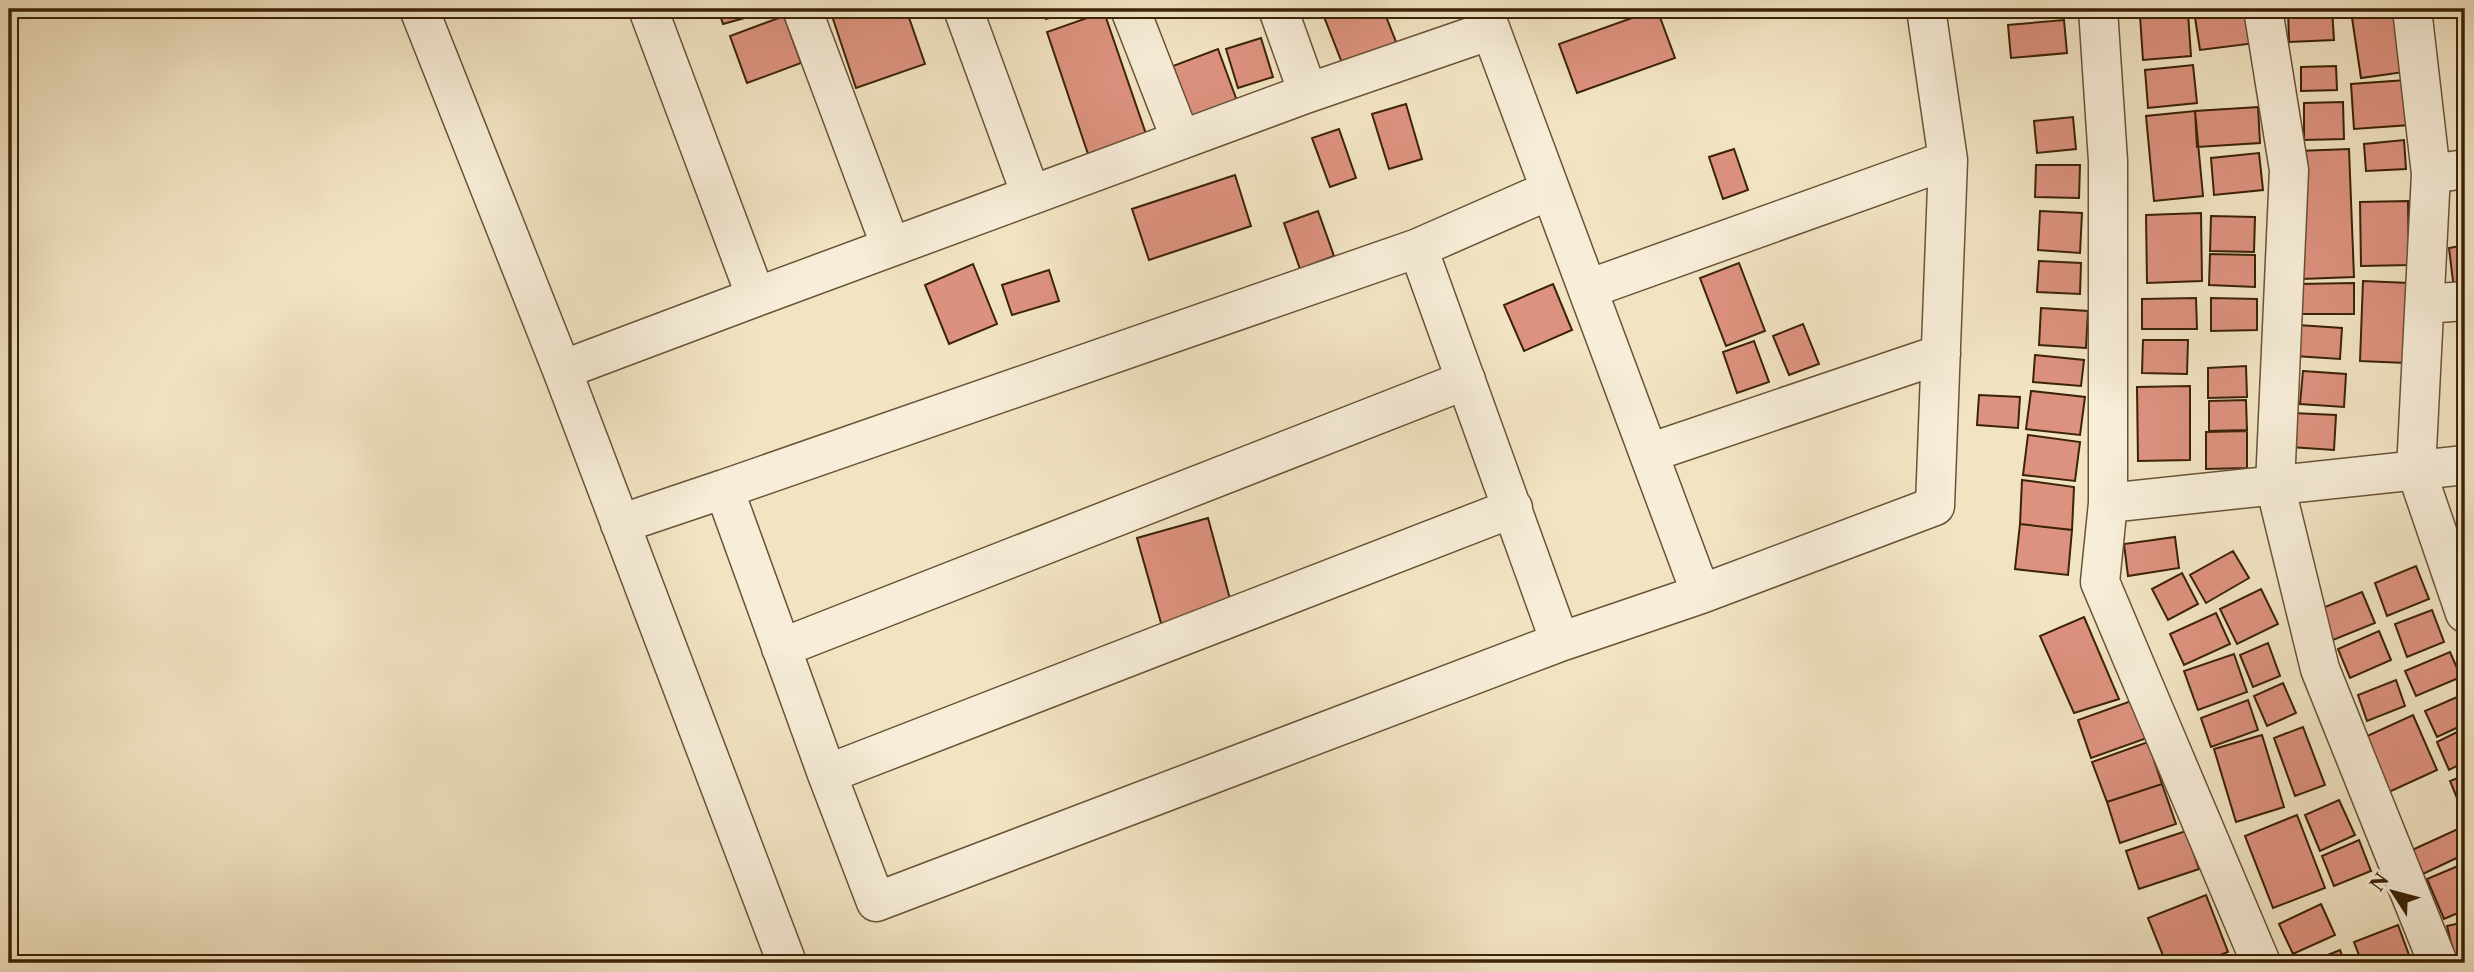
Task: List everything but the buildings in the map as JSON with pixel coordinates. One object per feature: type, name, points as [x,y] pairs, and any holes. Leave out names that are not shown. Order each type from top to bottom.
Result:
[{"type":"street","points":[[419,9],[562,370],[787,963]]},
{"type":"street","points":[[648,9],[756,297]]},
{"type":"street","points":[[802,9],[891,247]]},
{"type":"street","points":[[963,9],[1031,195]]},
{"type":"street","points":[[1130,9],[1181,140]]},
{"type":"street","points":[[1278,9],[1308,93]]},
{"type":"street","points":[[724,488],[876,902],[1560,642],[1701,594],[1935,506],[1948,160],[1926,9]]},
{"type":"street","points":[[2098,9],[2108,161],[2108,503],[2100,582],[2261,963]]},
{"type":"street","points":[[2263,9],[2289,170],[2275,485],[2320,669],[2438,963]]},
{"type":"street","points":[[2412,9],[2448,172],[2424,304],[2416,470],[2465,613]]},
{"type":"street","points":[[562,370],[1308,93],[1487,19],[1701,594]]},
{"type":"street","points":[[1588,289],[1948,160]]},
{"type":"street","points":[[620,524],[1418,248],[1550,190]]},
{"type":"street","points":[[1418,248],[1560,642]]},
{"type":"street","points":[[2424,304],[2465,301]]},
{"type":"street","points":[[1649,453],[1941,354]]},
{"type":"street","points":[[781,648],[1466,380]]},
{"type":"street","points":[[2108,503],[2465,465]]},
{"type":"street","points":[[827,774],[1513,508]]}]
